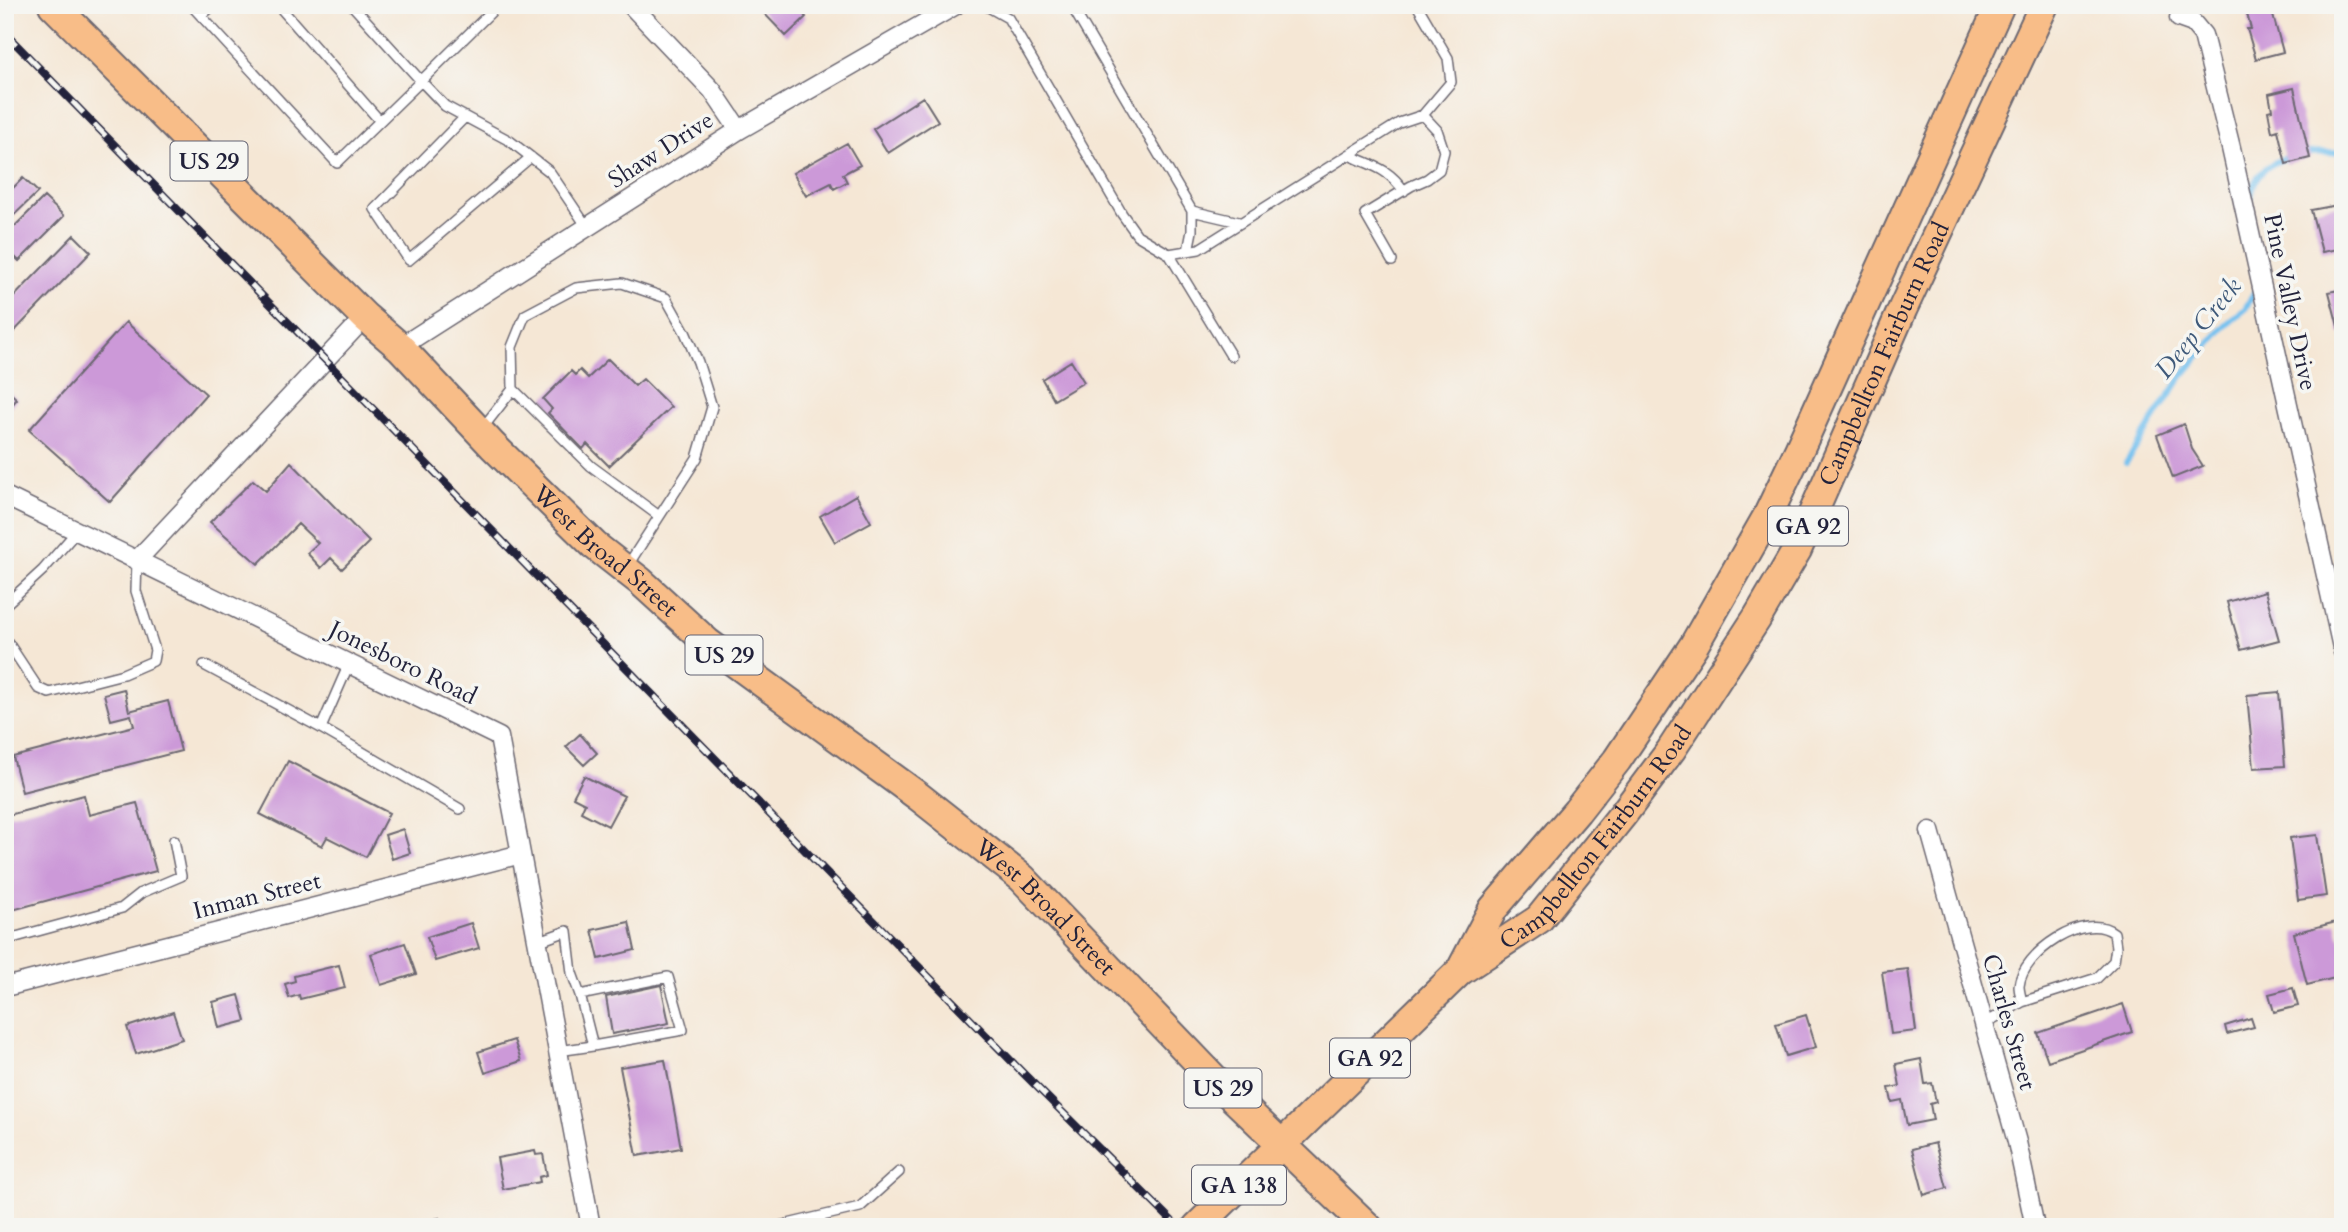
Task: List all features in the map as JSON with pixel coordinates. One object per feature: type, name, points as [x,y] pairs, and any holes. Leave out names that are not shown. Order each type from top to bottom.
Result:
[{"type":"main road","name":"West Broad Street","points":[[53,5],[365,317],[400,347],[593,545],[625,569],[708,643],[918,796],[1022,878],[1280,1144]]},
{"type":"main road","name":"Campbellton Fairburn Road","points":[[1460,971],[1493,909],[1577,811],[1654,708],[1732,582],[1799,450],[2000,5]]},
{"type":"main road","name":"Campbellton Fairburn Road","points":[[1280,1144],[1460,971],[1539,919],[1624,813],[1716,685],[1797,550],[1903,308],[2044,5]]},
{"type":"main road","name":"GA 138","points":[[1197,1227],[1280,1144]]},
{"type":"main road","name":"US 29","points":[[1280,1144],[1368,1227]]},
{"type":"street","points":[[631,5],[712,90],[739,130]]},
{"type":"street","name":"Shaw Drive","points":[[400,347],[739,130],[956,5]]},
{"type":"street","name":"Pine Valley Drive","points":[[2179,18],[2193,23],[2203,35],[2231,148],[2343,652]]},
{"type":"street","points":[[137,560],[365,317]]},
{"type":"street","name":"Jonesboro Road","points":[[5,496],[499,737],[591,1227]]},
{"type":"street","name":"Charles Street","points":[[1930,831],[2017,1142],[2035,1227]]},
{"type":"street","name":"Inman Street","points":[[5,986],[521,853]]},
{"type":"lane","points":[[191,5],[337,163],[498,5]]},
{"type":"lane","points":[[201,16],[213,5]]},
{"type":"lane","points":[[278,5],[380,121]]},
{"type":"lane","points":[[352,5],[445,106],[510,141],[550,172],[587,227]]},
{"type":"lane","points":[[985,5],[1008,18]]},
{"type":"lane","points":[[1001,5],[1122,214],[1137,235],[1169,254],[1231,356]]},
{"type":"lane","points":[[1071,5],[1192,211],[1188,251]]},
{"type":"lane","points":[[1169,254],[1199,249],[1399,123],[1423,115],[1451,82],[1448,58],[1417,5]]},
{"type":"lane","points":[[1391,261],[1365,214],[1439,170],[1444,151],[1437,130],[1423,115]]},
{"type":"lane","points":[[465,117],[375,209],[409,260],[531,157]]},
{"type":"lane","points":[[1349,155],[1379,166],[1395,177],[1404,191]]},
{"type":"lane","points":[[1192,211],[1239,222]]},
{"type":"lane","points":[[480,432],[513,389],[512,347],[525,315],[576,288],[622,283],[666,298],[698,362],[712,407],[697,458],[625,569]]},
{"type":"lane","points":[[513,389],[592,466],[659,516]]},
{"type":"lane","points":[[5,605],[43,570],[77,531]]},
{"type":"lane","points":[[5,638],[38,688],[49,693],[123,674],[153,661],[155,650],[136,591],[137,560]]},
{"type":"lane","points":[[321,728],[349,664]]},
{"type":"lane","points":[[204,665],[321,728],[460,809]]},
{"type":"lane","points":[[5,940],[122,908],[141,893],[181,876],[174,840]]},
{"type":"lane","points":[[1984,1024],[2022,1002],[2097,978],[2114,961],[2114,933],[2106,927],[2088,926],[2064,934],[2041,950],[2023,975],[2019,986],[2022,1002]]},
{"type":"lane","points":[[537,942],[567,931],[572,973],[593,1046]]},
{"type":"lane","points":[[558,1051],[683,1030],[668,977],[580,995]]},
{"type":"lane","points":[[775,1227],[860,1207],[899,1172]]},
{"type":"building","points":[[756,5],[794,5],[806,17],[786,36]]},
{"type":"building","points":[[2271,8],[2283,52],[2256,59],[2247,29],[2251,29],[2247,14]]},
{"type":"building","points":[[2294,88],[2310,158],[2286,164],[2278,130],[2272,132],[2268,111],[2272,110],[2269,94]]},
{"type":"building","points":[[923,97],[938,121],[888,153],[873,129]]},
{"type":"building","points":[[847,143],[860,165],[843,174],[847,182],[834,189],[831,183],[806,196],[793,173]]},
{"type":"building","points":[[23,178],[38,192],[5,224],[5,196]]},
{"type":"building","points":[[44,197],[64,216],[19,261],[5,247],[5,236]]},
{"type":"building","points":[[2343,204],[2343,248],[2322,252],[2311,210]]},
{"type":"building","points":[[74,235],[91,252],[5,341],[5,306]]},
{"type":"building","points":[[2343,289],[2343,333],[2340,334],[2329,292]]},
{"type":"building","points":[[126,322],[206,394],[110,502],[29,430]]},
{"type":"building","points":[[608,359],[635,386],[643,379],[671,407],[609,466],[587,444],[583,449],[548,413],[552,409],[543,399],[571,371],[575,375],[580,370],[588,378]]},
{"type":"building","points":[[1071,361],[1084,382],[1054,400],[1042,379]]},
{"type":"building","points":[[5,388],[17,399],[5,413]]},
{"type":"building","points":[[2184,424],[2192,449],[2203,466],[2173,478],[2157,435]]},
{"type":"building","points":[[291,462],[369,542],[342,569],[331,558],[321,568],[307,553],[318,543],[298,524],[258,564],[210,522],[253,480],[266,491]]},
{"type":"building","points":[[856,495],[871,522],[835,542],[820,516]]},
{"type":"building","points":[[2265,591],[2279,640],[2241,650],[2227,602]]},
{"type":"building","points":[[124,689],[129,711],[168,701],[181,751],[22,792],[13,757],[134,726],[131,715],[111,720],[104,694]]},
{"type":"building","points":[[2279,692],[2285,766],[2254,768],[2247,695]]},
{"type":"building","points":[[580,734],[597,753],[584,765],[566,747]]},
{"type":"building","points":[[288,761],[389,813],[366,857],[327,837],[322,846],[260,814]]},
{"type":"building","points":[[584,776],[624,796],[608,826],[581,812],[585,803],[573,797]]},
{"type":"building","points":[[84,795],[89,815],[137,803],[156,871],[5,912],[5,816]]},
{"type":"building","points":[[403,829],[410,853],[392,859],[385,835]]},
{"type":"building","points":[[2317,835],[2326,896],[2298,900],[2290,838]]},
{"type":"building","points":[[629,922],[635,950],[599,959],[592,930]]},
{"type":"building","points":[[2336,922],[2343,950],[2343,976],[2307,985],[2294,933]]},
{"type":"building","points":[[471,923],[479,948],[435,961],[427,937]]},
{"type":"building","points":[[405,943],[416,974],[381,985],[371,954]]},
{"type":"building","points":[[339,965],[345,988],[300,999],[299,995],[289,998],[285,984],[295,981],[294,976]]},
{"type":"building","points":[[1908,969],[1916,1031],[1891,1034],[1882,972]]},
{"type":"building","points":[[661,985],[669,1023],[612,1034],[606,997]]},
{"type":"building","points":[[2293,988],[2298,1006],[2274,1012],[2269,994]]},
{"type":"building","points":[[239,995],[246,1021],[219,1028],[213,1002]]},
{"type":"building","points":[[2123,1004],[2132,1032],[2048,1061],[2038,1033]]},
{"type":"building","points":[[173,1012],[182,1039],[136,1054],[127,1027]]},
{"type":"building","points":[[1806,1015],[1816,1047],[1786,1056],[1776,1024]]},
{"type":"building","points":[[2251,1018],[2254,1027],[2227,1034],[2225,1026]]},
{"type":"building","points":[[2343,1018],[2343,1060],[2341,1060],[2335,1020]]},
{"type":"building","points":[[514,1040],[521,1061],[485,1073],[478,1052]]},
{"type":"building","points":[[1921,1059],[1925,1084],[1932,1083],[1936,1102],[1930,1104],[1933,1120],[1907,1125],[1902,1100],[1892,1102],[1889,1088],[1900,1086],[1896,1064]]},
{"type":"building","points":[[665,1060],[681,1148],[637,1156],[620,1067]]},
{"type":"building","points":[[1935,1143],[1947,1188],[1924,1195],[1912,1149]]},
{"type":"building","points":[[535,1151],[536,1155],[543,1154],[547,1175],[539,1177],[540,1182],[503,1189],[497,1158]]},
{"type":"building","points":[[439,1218],[441,1227],[405,1226]]},
{"type":"waterway","name":"Deep Creek","points":[[2301,153],[2343,152]]},
{"type":"waterway","name":"Deep Creek","points":[[2250,201],[2254,184],[2262,171],[2291,156]]},
{"type":"waterway","name":"Deep Creek","points":[[2126,463],[2180,379],[2222,329],[2245,309],[2258,286]]},
{"type":"railway","points":[[5,33],[1024,1074],[1178,1227]]}]
